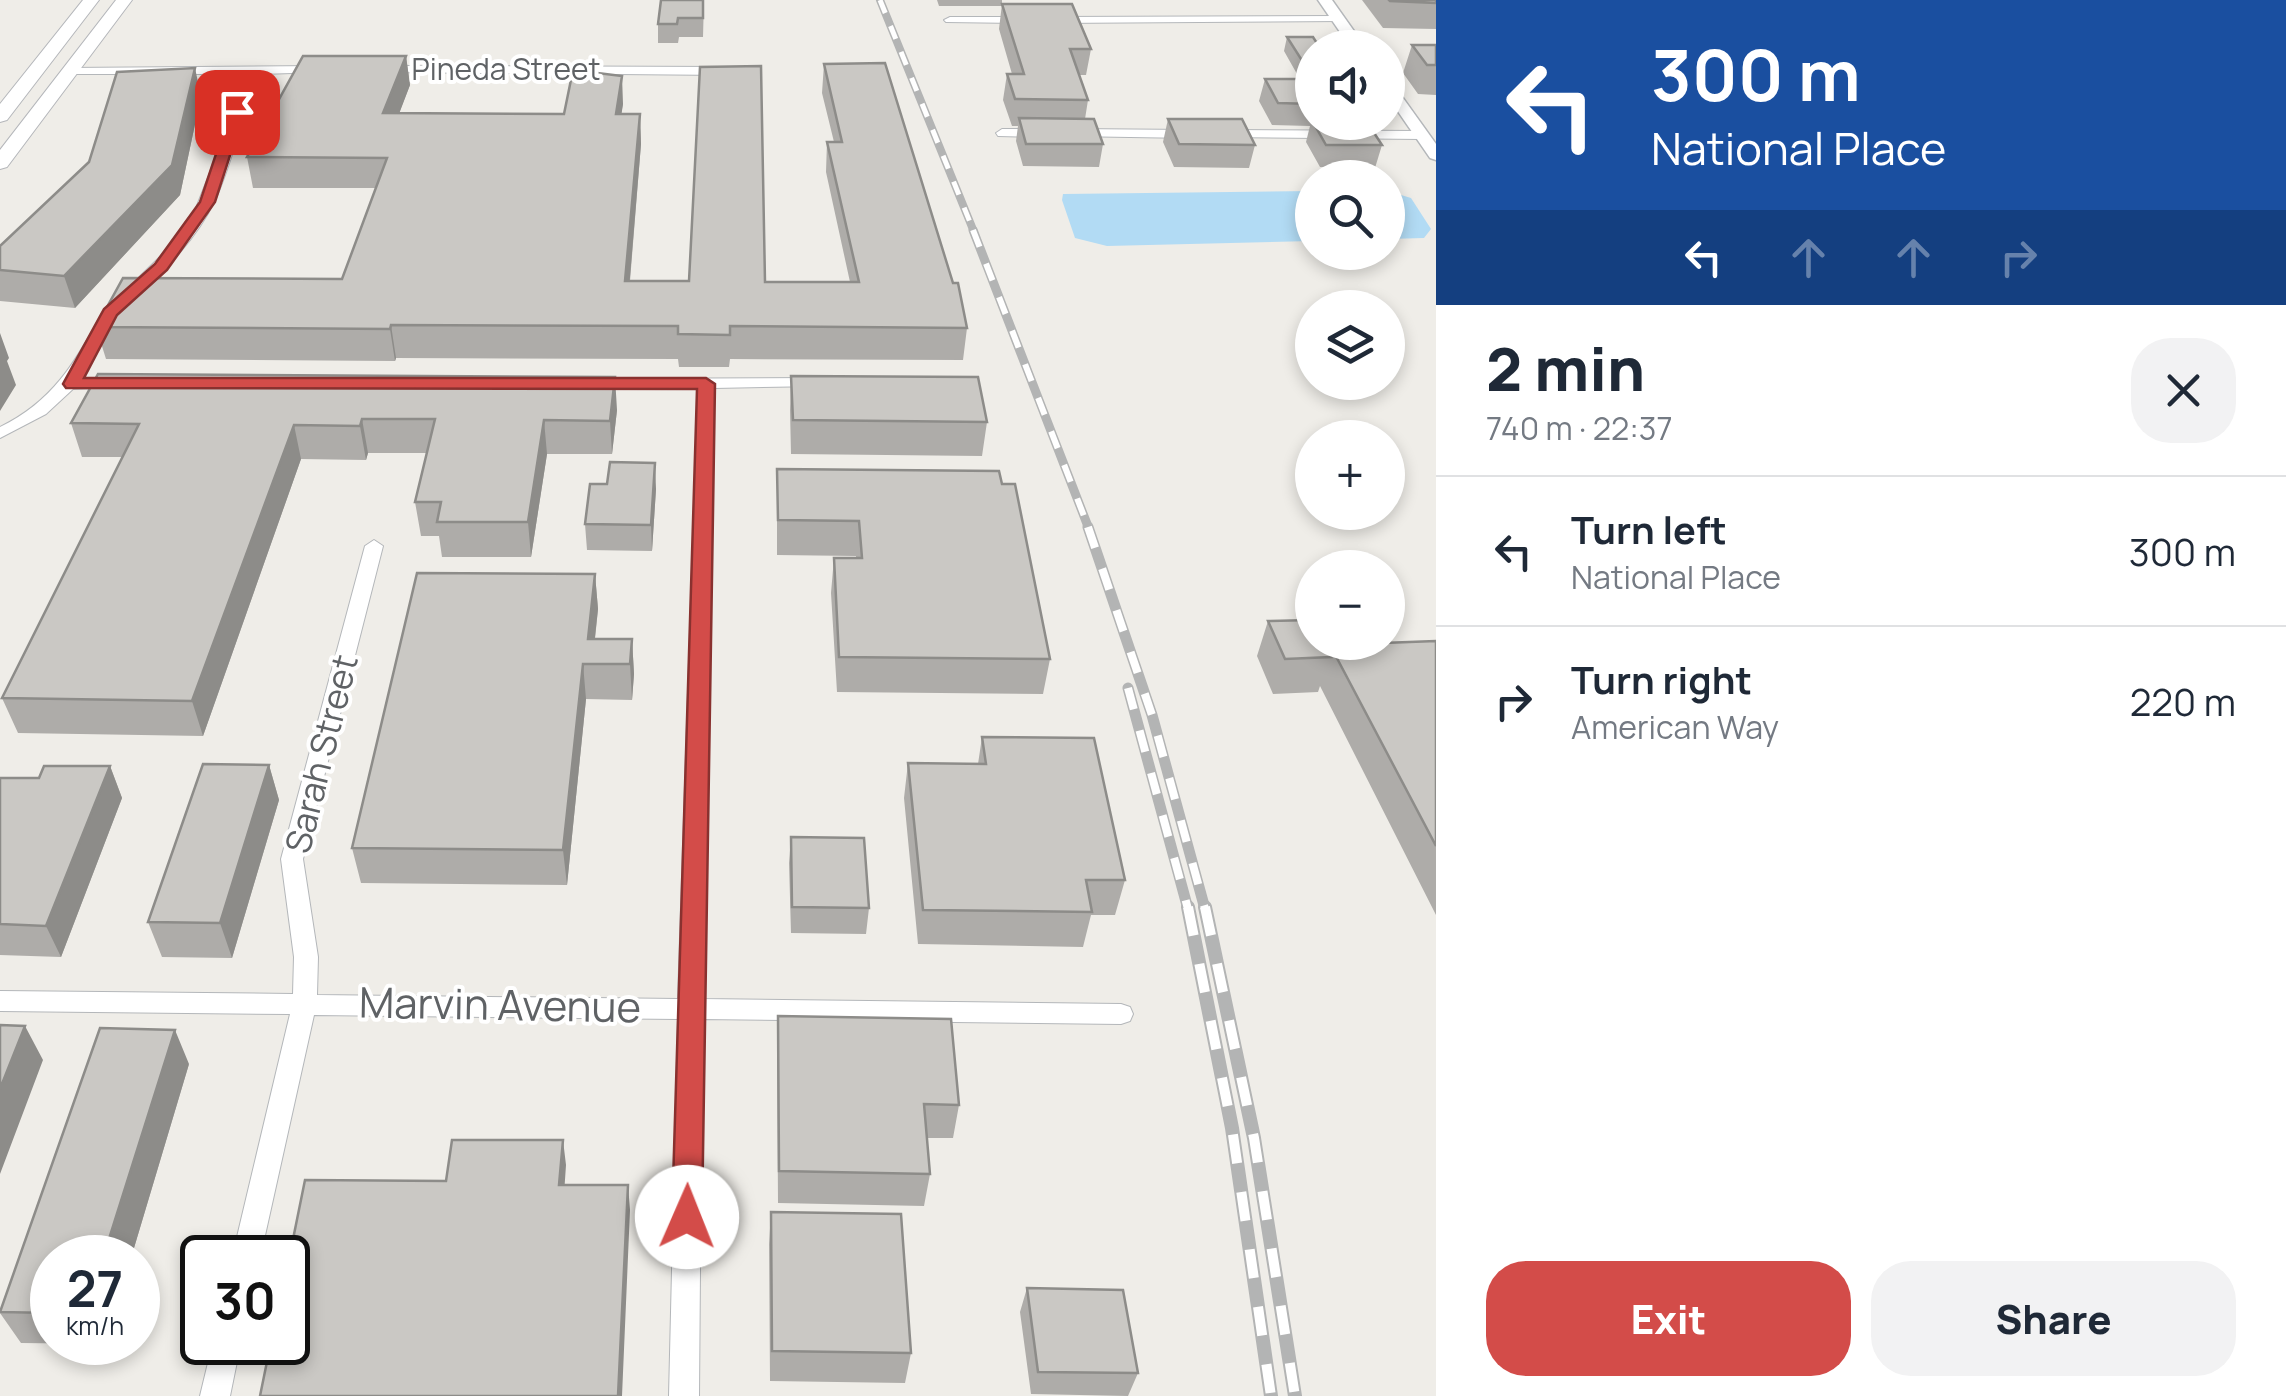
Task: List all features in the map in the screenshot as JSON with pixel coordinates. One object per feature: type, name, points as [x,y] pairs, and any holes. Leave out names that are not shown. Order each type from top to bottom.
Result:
[{"type":"main road","points":[[0,116],[91,0]]},
{"type":"main road","points":[[0,163],[124,0]]},
{"type":"main road","points":[[0,134],[21,135]]},
{"type":"street","points":[[1325,0],[1346,30]]},
{"type":"street","points":[[950,20],[1338,19]]},
{"type":"street","points":[[72,70],[336,70]]},
{"type":"street","points":[[0,433],[56,400],[72,384],[110,313],[161,267],[208,202],[244,93],[257,70]]},
{"type":"street","name":"Pineda Street","points":[[376,70],[739,71]]},
{"type":"street","points":[[1405,111],[1436,155]]},
{"type":"street","points":[[1002,133],[1422,135]]},
{"type":"street","points":[[567,384],[842,383]]},
{"type":"street","points":[[72,384],[131,384]]},
{"type":"street","points":[[684,1396],[706,384]]},
{"type":"street","name":"Sarah Street","points":[[251,1235],[305,1002],[306,957],[292,858],[374,546]]},
{"type":"street","name":"Marvin Avenue","points":[[0,1001],[1120,1014]]},
{"type":"street","points":[[215,1396],[222,1365]]},
{"type":"water","points":[[1295,191],[1295,241],[1107,246],[1075,238],[1063,194]]},
{"type":"water","points":[[1405,196],[1411,198],[1431,229],[1424,238],[1405,239]]},
{"type":"building","points":[[661,0],[703,0],[703,18],[678,18],[677,24],[658,24]]},
{"type":"building","points":[[1436,0],[1436,3],[1390,1]]},
{"type":"building","points":[[1002,4],[1072,4],[1091,49],[1070,49],[1088,100],[1015,99],[1007,74],[1024,74]]},
{"type":"building","points":[[1412,45],[1436,45],[1436,65],[1427,65]]},
{"type":"building","points":[[303,56],[406,56],[383,113],[564,114],[573,70],[622,76],[616,114],[640,114],[625,281],[689,281],[700,67],[761,66],[765,282],[859,282],[827,142],[842,142],[824,64],[885,63],[953,283],[958,283],[967,328],[730,326],[730,335],[678,334],[678,326],[96,327],[123,278],[342,279],[387,158],[247,157]]},
{"type":"building","points":[[195,68],[172,165],[64,276],[0,270],[0,246],[89,162],[117,72]]},
{"type":"building","points":[[1265,79],[1295,79],[1295,104],[1278,103]]},
{"type":"building","points":[[1019,118],[1094,119],[1103,144],[1026,144]]},
{"type":"building","points":[[1168,119],[1242,119],[1255,145],[1179,144]]},
{"type":"building","points":[[1323,140],[1379,140],[1382,145],[1326,145]]},
{"type":"building","points":[[98,374],[615,377],[610,421],[544,420],[528,522],[437,522],[441,502],[415,502],[435,419],[362,419],[360,426],[294,425],[192,701],[2,698],[139,424],[71,423]]},
{"type":"building","points":[[791,376],[978,377],[987,422],[793,420]]},
{"type":"building","points":[[610,462],[655,463],[651,525],[585,524],[590,484],[607,484]]},
{"type":"building","points":[[777,469],[999,471],[1002,484],[1015,484],[1050,659],[839,657],[834,558],[862,558],[859,521],[778,520]]},
{"type":"building","points":[[417,573],[595,574],[588,639],[632,639],[630,664],[583,664],[563,850],[352,848]]},
{"type":"building","points":[[1295,620],[1295,659],[1285,659],[1268,621]]},
{"type":"building","points":[[1436,641],[1436,846],[1338,660],[1405,660],[1405,642]]},
{"type":"building","points":[[982,737],[1094,738],[1125,880],[1086,880],[1092,912],[923,910],[908,763],[986,764]]},
{"type":"building","points":[[203,764],[269,765],[220,923],[148,922]]},
{"type":"building","points":[[44,766],[110,766],[46,926],[0,924],[0,778],[39,778]]},
{"type":"building","points":[[791,837],[864,838],[869,908],[792,907]]},
{"type":"building","points":[[778,1016],[951,1019],[959,1105],[924,1104],[930,1174],[779,1171]]},
{"type":"building","points":[[0,1025],[25,1026],[0,1089]]},
{"type":"building","points":[[100,1028],[175,1030],[110,1235],[30,1235],[30,1313],[0,1312]]},
{"type":"building","points":[[452,1140],[563,1140],[559,1185],[628,1185],[618,1396],[260,1396],[266,1365],[310,1365],[310,1235],[294,1235],[305,1180],[446,1181]]},
{"type":"building","points":[[771,1212],[901,1214],[911,1353],[772,1351]]},
{"type":"building","points":[[1027,1288],[1123,1290],[1138,1373],[1038,1372]]},
{"type":"railway","points":[[880,0],[974,232]]},
{"type":"railway","points":[[973,230],[1089,529]]},
{"type":"railway","points":[[1088,527],[1152,715],[1205,909]]},
{"type":"railway","points":[[1128,688],[1188,909]]},
{"type":"railway","points":[[1188,907],[1232,1128],[1271,1396]]},
{"type":"railway","points":[[1205,907],[1254,1138],[1295,1396]]},
{"type":"route","points":[[237,112],[208,202],[161,267],[110,313],[72,384],[706,384],[687,1217]]}]
